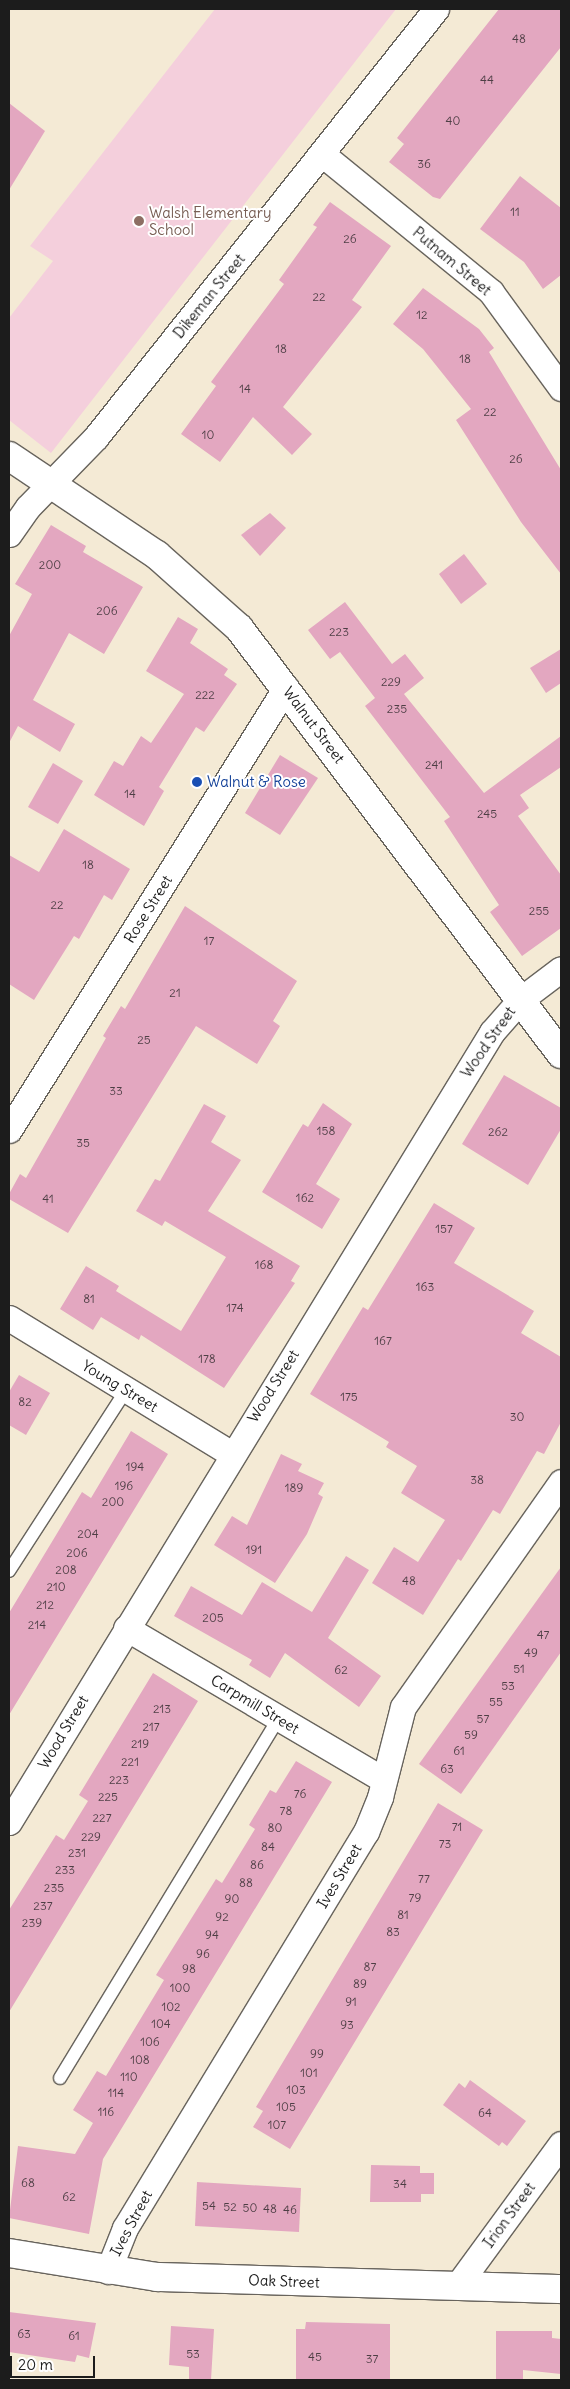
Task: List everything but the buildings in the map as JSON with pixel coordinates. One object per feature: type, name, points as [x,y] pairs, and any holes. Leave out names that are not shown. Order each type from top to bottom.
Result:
[{"type":"main road","name":"Walnut Street","points":[[9,456],[190,580],[239,628],[286,687],[561,1054]]},
{"type":"main road","name":"Oak Street","points":[[9,2254],[108,2270],[182,2278],[561,2289]]},
{"type":"street","name":"Dikeman Street","points":[[9,534],[51,484],[96,437],[436,9]]},
{"type":"street","name":"Putnam Street","points":[[322,154],[491,292],[561,388]]},
{"type":"street","name":"Rose Street","points":[[9,1130],[286,687]]},
{"type":"street","name":"Wood Street","points":[[9,1822],[474,1060],[520,1000],[561,969]]},
{"type":"street","name":"Young Street","points":[[9,1318],[232,1454]]},
{"type":"street","name":"Ives Street","points":[[108,2270],[125,2228],[366,1832],[384,1780],[395,1725],[410,1694],[561,1482]]},
{"type":"street","name":"Carpmill Street","points":[[126,1628],[384,1780]]},
{"type":"street","name":"Irion Street","points":[[457,2286],[561,2144]]},
{"type":"lane","points":[[9,1571],[126,1390]]},
{"type":"lane","points":[[60,2078],[279,1718]]},
{"type":"shaded area","name":"Walsh Elementary School","points":[[215,9],[396,9],[51,453],[9,420],[9,318],[53,261],[30,246]]},
{"type":"place","name":"Walsh Elementary School","points":[[139,221]]},
{"type":"place","name":"Walnut & Rose","points":[[197,782]]}]
